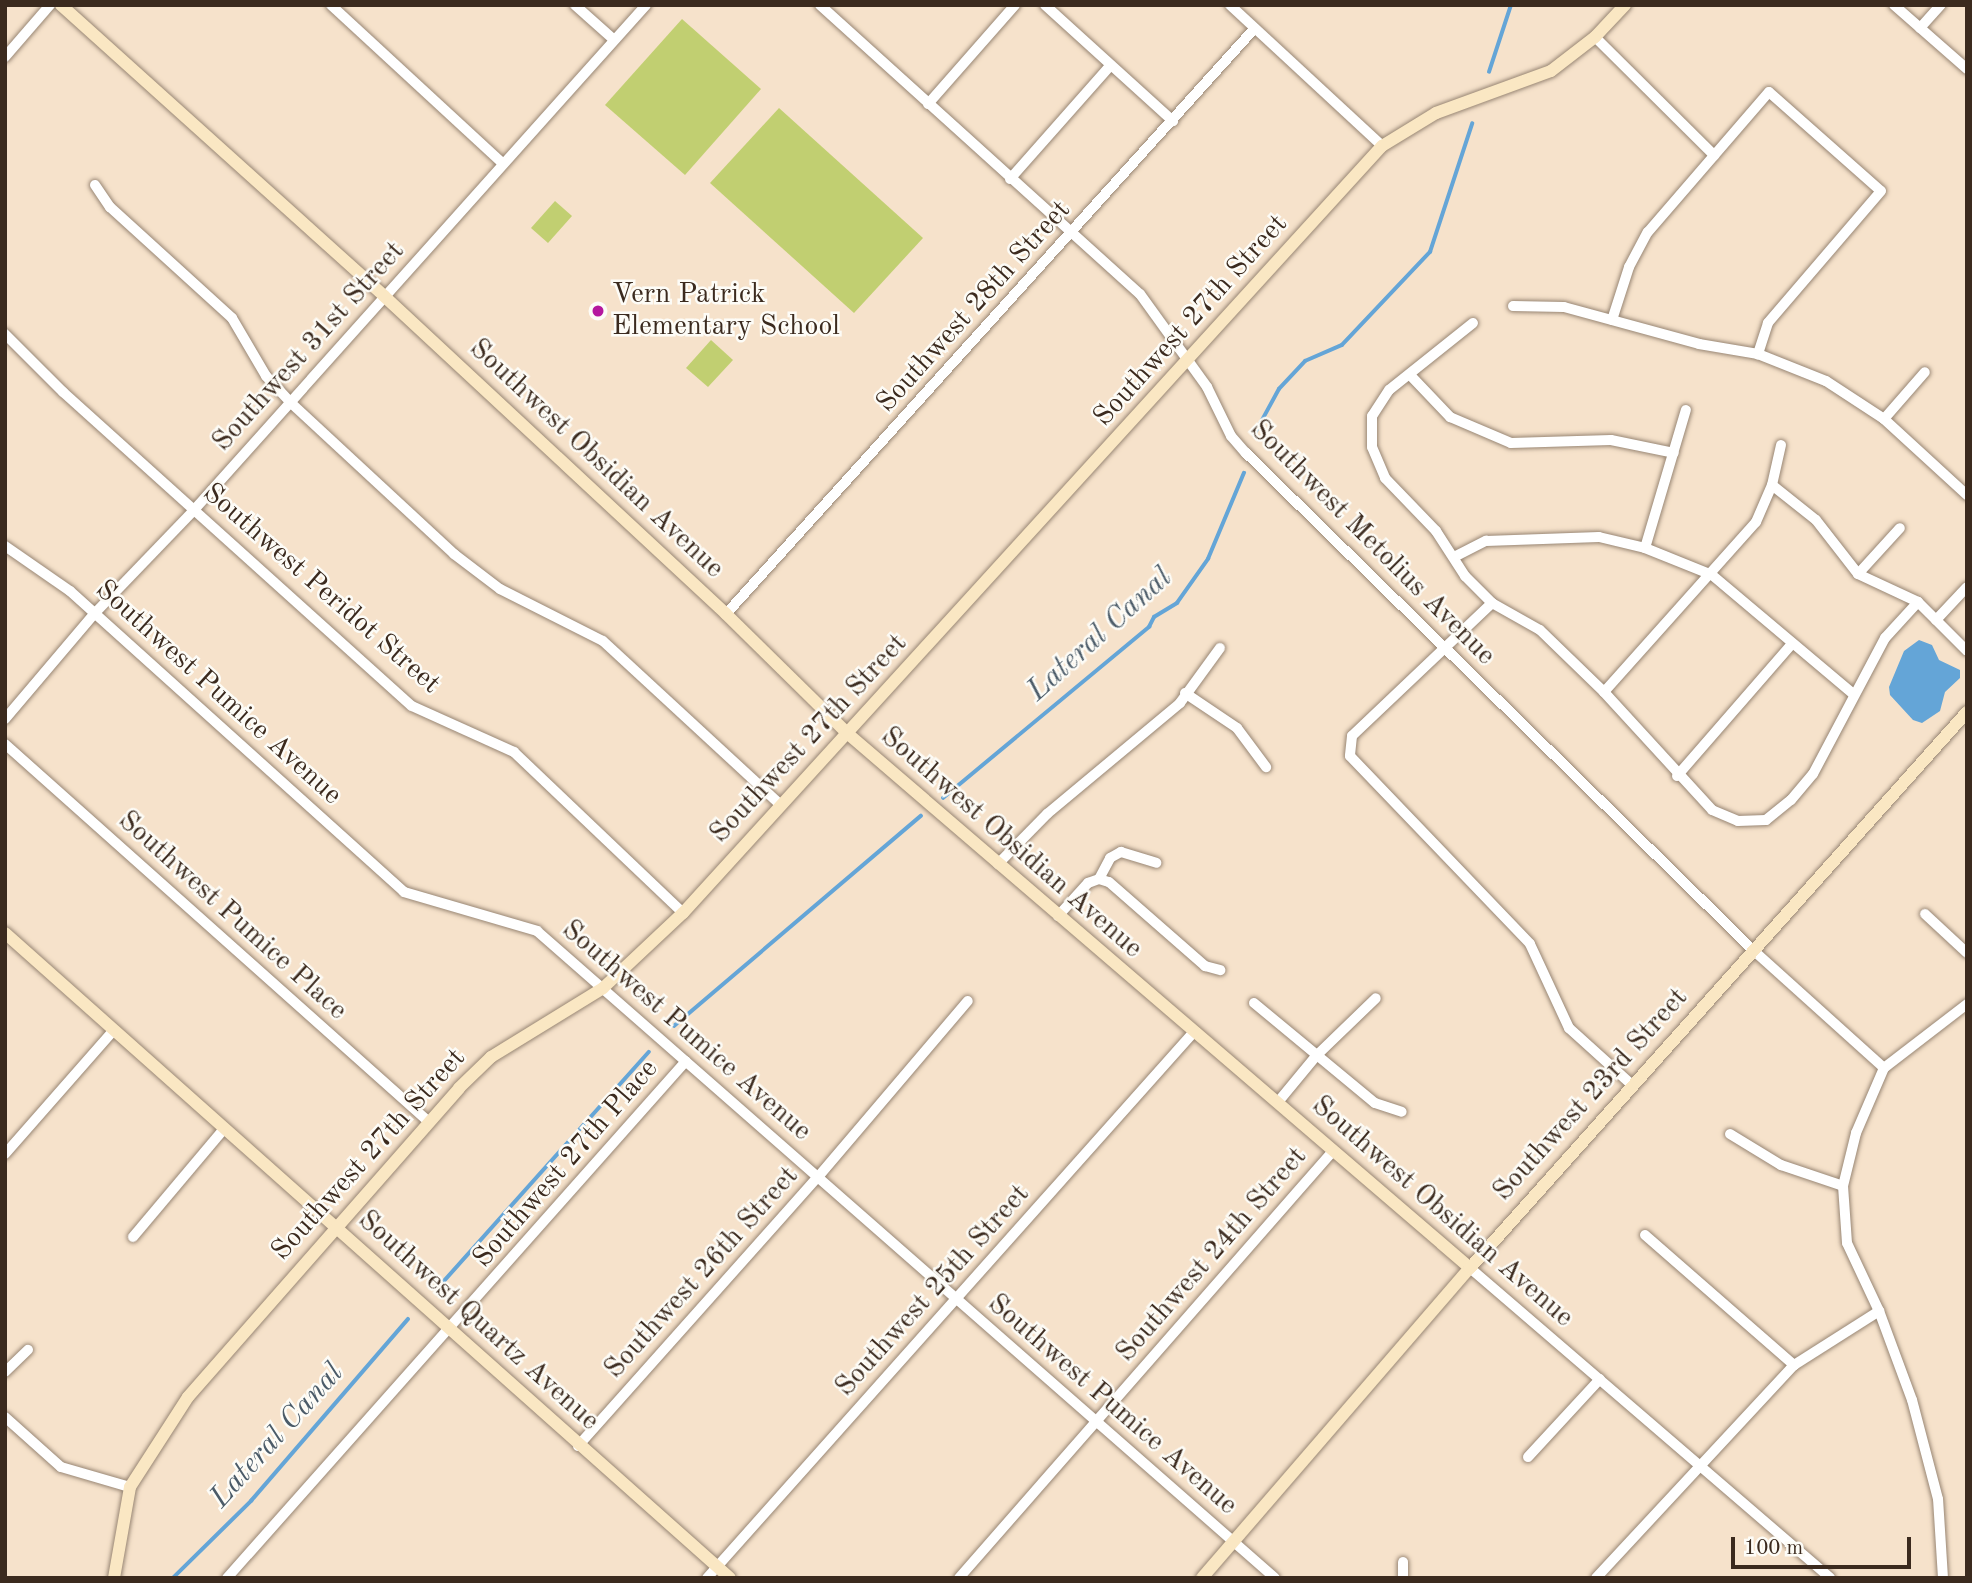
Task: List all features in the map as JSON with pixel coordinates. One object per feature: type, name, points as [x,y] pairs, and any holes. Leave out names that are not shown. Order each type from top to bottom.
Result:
[{"type":"street","points":[[5,57],[50,5]]},
{"type":"street","name":"Southwest Obsidian Avenue","points":[[61,5],[384,296],[726,614],[847,733],[1193,1033],[1278,1102],[1703,1464],[1830,1578]]},
{"type":"street","points":[[331,5],[502,163]]},
{"type":"street","points":[[575,5],[614,39]]},
{"type":"street","name":"Southwest 31st Street","points":[[5,719],[95,613],[194,510],[646,5]]},
{"type":"street","name":"Southwest Metolius Avenue","points":[[820,5],[1140,294],[1207,387],[1231,436],[1246,453],[1753,950],[1884,1068]]},
{"type":"street","points":[[928,104],[1015,5]]},
{"type":"street","points":[[1045,5],[1172,121]]},
{"type":"street","points":[[1230,5],[1382,146]]},
{"type":"street","name":"Southwest 27th Street","points":[[114,1578],[130,1487],[188,1397],[429,1122],[491,1057],[603,988],[682,913],[1382,146],[1436,113],[1550,71],[1595,37],[1625,5]]},
{"type":"street","points":[[1894,5],[1967,69]]},
{"type":"street","points":[[1920,28],[1941,5]]},
{"type":"street","name":"Southwest 28th Street","points":[[726,614],[1255,28]]},
{"type":"street","points":[[1595,37],[1714,155]]},
{"type":"street","points":[[1010,179],[1111,65]]},
{"type":"street","points":[[1612,320],[1629,267],[1648,232],[1769,92],[1881,191],[1768,323],[1758,354]]},
{"type":"street","points":[[95,185],[110,206],[232,318],[266,376],[290,402],[454,554],[500,589],[603,641],[781,805]]},
{"type":"street","points":[[1513,306],[1564,307],[1758,354],[1826,381],[1884,419],[1967,495]]},
{"type":"street","points":[[1473,323],[1412,376],[1389,390],[1372,416],[1372,446],[1385,478],[1456,556],[1465,576],[1492,603],[1540,630],[1604,692],[1677,776],[1712,810],[1738,821],[1766,820],[1813,774],[1852,693],[1885,638],[1918,602]]},
{"type":"street","name":"Southwest Peridot Street","points":[[5,334],[194,510],[412,706],[513,752],[682,913]]},
{"type":"street","points":[[1884,419],[1924,372]]},
{"type":"street","points":[[1412,376],[1450,417],[1511,443],[1611,440],[1674,453]]},
{"type":"street","points":[[1646,548],[1686,410]]},
{"type":"street","points":[[1604,692],[1712,575],[1756,522],[1772,485],[1781,445]]},
{"type":"street","points":[[1772,485],[1816,520],[1858,574],[1918,602],[1965,649]]},
{"type":"street","points":[[1858,574],[1900,528]]},
{"type":"street","points":[[1456,556],[1486,541],[1599,537],[1646,548],[1712,575],[1791,645],[1852,693]]},
{"type":"street","name":"Southwest Pumice Avenue","points":[[5,546],[95,613],[404,892],[537,931],[1275,1578]]},
{"type":"street","points":[[1937,620],[1967,587]]},
{"type":"street","points":[[1492,603],[1352,736],[1350,756],[1530,944],[1569,1028],[1632,1085]]},
{"type":"street","points":[[1677,776],[1791,645]]},
{"type":"street","points":[[998,864],[1047,814],[1157,725],[1220,648]]},
{"type":"street","points":[[1185,693],[1237,728],[1266,767]]},
{"type":"street","name":"Southwest 23rd Street","points":[[1202,1578],[1470,1268],[1967,712]]},
{"type":"street","name":"Southwest Pumice Place","points":[[5,744],[429,1122]]},
{"type":"street","points":[[1099,879],[1110,858],[1121,852],[1156,863]]},
{"type":"street","points":[[1058,916],[1088,883],[1099,879],[1109,882],[1205,965],[1220,970]]},
{"type":"street","points":[[1925,914],[1967,953]]},
{"type":"street","name":"Southwest Quartz Avenue","points":[[5,933],[112,1032],[337,1227],[449,1331],[730,1578]]},
{"type":"street","points":[[1278,1102],[1316,1056],[1376,998]]},
{"type":"street","name":"Southwest 26th Street","points":[[578,1446],[818,1177],[968,1001]]},
{"type":"street","points":[[1254,1003],[1375,1102],[1402,1112]]},
{"type":"street","points":[[1943,1578],[1938,1499],[1912,1400],[1879,1311],[1847,1243],[1843,1186],[1856,1133],[1884,1068],[1967,1004]]},
{"type":"street","points":[[5,1154],[112,1032]]},
{"type":"street","name":"Southwest 25th Street","points":[[707,1578],[1193,1033]]},
{"type":"street","name":"Southwest 27th Place","points":[[227,1578],[686,1061]]},
{"type":"street","points":[[133,1237],[223,1130]]},
{"type":"street","points":[[1730,1134],[1781,1165],[1843,1186]]},
{"type":"street","name":"Southwest 24th Street","points":[[959,1578],[1333,1151]]},
{"type":"street","points":[[1645,1235],[1794,1365]]},
{"type":"street","points":[[1596,1578],[1794,1365],[1879,1311]]},
{"type":"street","points":[[5,1372],[28,1350]]},
{"type":"street","points":[[1528,1457],[1600,1379]]},
{"type":"street","points":[[5,1417],[61,1467],[130,1487]]},
{"type":"street","points":[[1403,1562],[1403,1578]]},
{"type":"green space","points":[[682,19],[761,89],[685,175],[605,105]]},
{"type":"green space","points":[[779,108],[923,238],[854,313],[710,183]]},
{"type":"green space","points":[[555,201],[572,216],[548,243],[531,228]]},
{"type":"green space","points":[[711,340],[733,360],[708,387],[686,368]]},
{"type":"water","points":[[1919,640],[1932,645],[1939,660],[1960,670],[1960,678],[1945,692],[1940,711],[1922,723],[1913,720],[1890,695],[1889,687],[1904,651]]},
{"type":"waterway","name":"Lateral Canal","points":[[1489,72],[1511,5]]},
{"type":"waterway","name":"Lateral Canal","points":[[1254,435],[1279,389],[1305,361],[1342,345],[1430,252],[1472,124]]},
{"type":"waterway","name":"Lateral Canal","points":[[943,798],[1149,627],[1154,617],[1177,603],[1208,559],[1244,473]]},
{"type":"waterway","name":"Lateral Canal","points":[[674,1026],[921,816]]},
{"type":"waterway","name":"Lateral Canal","points":[[436,1290],[649,1052]]},
{"type":"waterway","name":"Lateral Canal","points":[[173,1578],[251,1501],[408,1319]]},
{"type":"place","name":"Vern Patrick Elementary School","points":[[598,311]]}]
